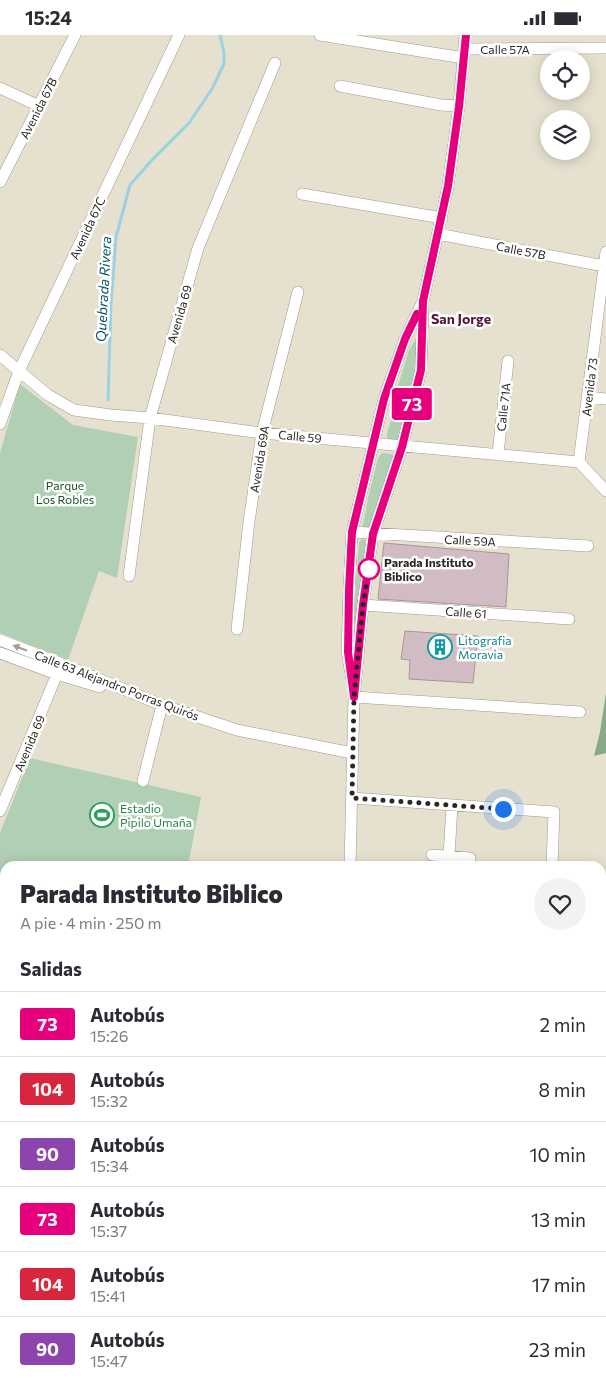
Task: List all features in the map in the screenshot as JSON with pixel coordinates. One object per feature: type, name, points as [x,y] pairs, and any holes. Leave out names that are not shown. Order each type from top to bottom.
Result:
[{"type":"street","name":"Avenida 67B","points":[[0,181],[75,35]]},
{"type":"street","name":"Avenida 67C","points":[[0,424],[20,371],[179,35]]},
{"type":"street","name":"Calle 57A","points":[[320,35],[464,53],[606,48]]},
{"type":"street","points":[[350,861],[354,697],[363,605],[373,534],[402,447],[421,370],[423,301],[448,186],[459,107],[466,35]]},
{"type":"street","name":"Avenida 69","points":[[129,576],[150,418],[198,248],[275,63]]},
{"type":"street","points":[[340,86],[459,107]]},
{"type":"street","points":[[0,88],[39,106]]},
{"type":"street","points":[[302,194],[442,218]]},
{"type":"street","name":"Calle 57B","points":[[438,234],[604,266]]},
{"type":"street","name":"Avenida 73","points":[[579,462],[606,252]]},
{"type":"street","name":"Avenida 69A","points":[[237,629],[249,522],[262,433],[298,292]]},
{"type":"street","points":[[354,697],[348,652],[352,532],[384,399],[405,339],[423,301]]},
{"type":"street","name":"Calle 59","points":[[0,355],[48,395],[74,409],[262,433],[579,462]]},
{"type":"street","name":"Calle 71A","points":[[498,454],[508,361]]},
{"type":"street","points":[[588,397],[606,399]]},
{"type":"street","points":[[579,462],[606,491]]},
{"type":"street","name":"Calle 59A","points":[[352,532],[588,546]]},
{"type":"street","name":"Calle 61","points":[[363,605],[569,619]]},
{"type":"street","name":"Calle 63 Alejandro Porras Quirós","points":[[0,640],[59,669]]},
{"type":"street","name":"Calle 63 Alejandro Porras Quirós","points":[[0,653],[59,669],[237,730],[352,753]]},
{"type":"street","name":"Avenida 69","points":[[1,807],[59,669]]},
{"type":"street","points":[[354,697],[580,712]]},
{"type":"street","points":[[143,781],[162,705]]},
{"type":"street","points":[[352,798],[554,812],[552,861]]},
{"type":"street","points":[[449,856],[452,806]]},
{"type":"street","points":[[432,855],[470,858]]},
{"type":"green space","points":[[418,335],[420,353],[401,435],[398,441],[389,440],[387,434],[393,413],[393,402],[409,350]]},
{"type":"green space","name":"Parque Los Robles","points":[[20,384],[73,425],[138,437],[117,578],[99,571],[68,660],[0,633],[0,453]]},
{"type":"green space","points":[[382,453],[392,454],[394,457],[371,533],[362,529],[378,458]]},
{"type":"green space","points":[[363,539],[369,541],[355,637],[352,634],[359,543]]},
{"type":"green space","points":[[606,693],[606,753],[594,756],[600,732]]},
{"type":"green space","name":"Estadio Pipilo Umaña","points":[[30,758],[201,797],[189,861],[0,861],[0,833]]},
{"type":"building","points":[[384,543],[509,554],[506,607],[378,599]]},
{"type":"building","name":"Litografia Moravia","points":[[405,631],[478,636],[473,683],[409,679],[410,660],[401,659]]},
{"type":"waterway","name":"Quebrada Rivera","points":[[108,400],[111,304],[116,237],[130,185],[189,123],[212,89],[224,64],[224,52],[220,35]]},
{"type":"bus line","name":"73","points":[[417,314],[405,339],[384,399],[352,532],[348,652],[354,697],[363,605],[373,534],[402,447],[421,370],[423,301],[448,186],[459,107],[466,35]]},
{"type":"place","name":"Parada Instituto Biblico","points":[[369,569]]},
{"type":"place","name":"Litografia Moravia","points":[[440,647]]},
{"type":"place","name":"Estadio Pipilo Umaña","points":[[102,815]]},
{"type":"district","name":"San Jorge","points":[[461,318]]},
{"type":"route","points":[[369,569],[363,605],[354,697],[352,798],[503,809]]}]
